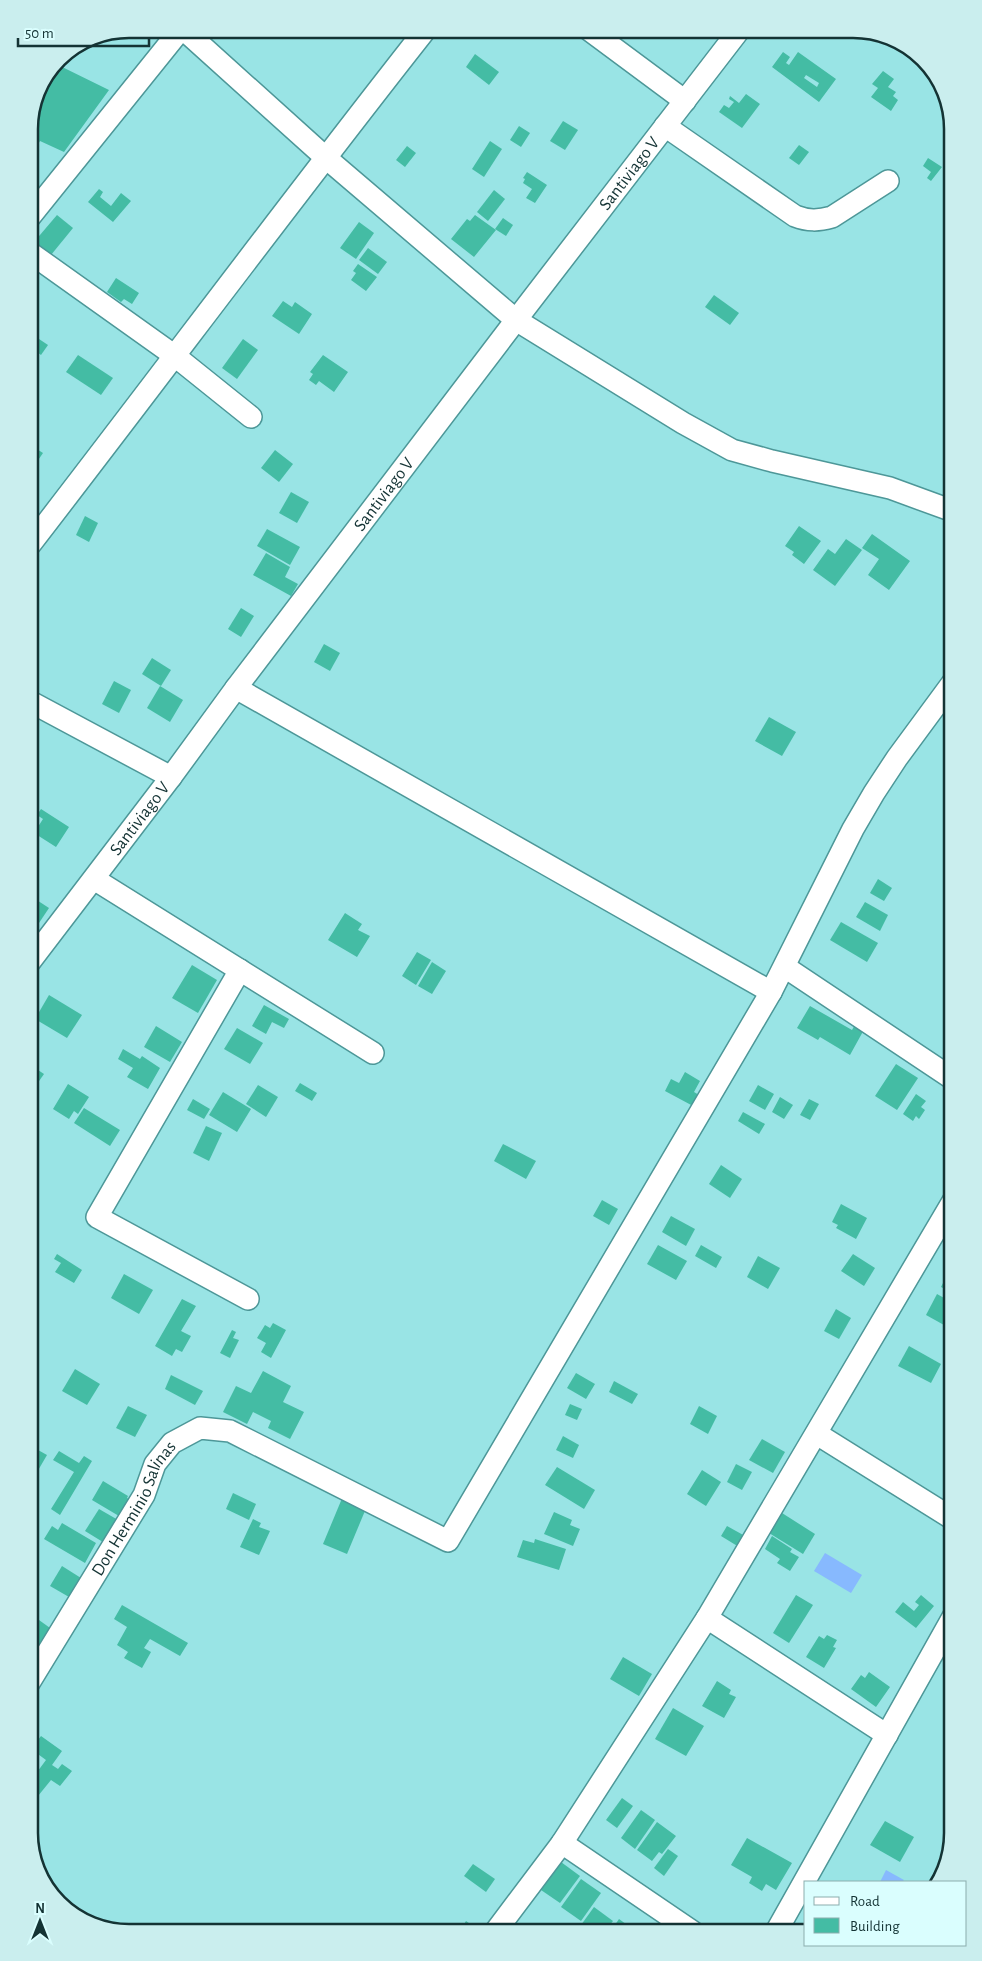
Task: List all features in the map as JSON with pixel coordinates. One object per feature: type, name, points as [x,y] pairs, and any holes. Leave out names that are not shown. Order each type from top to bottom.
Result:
[{"type":"street","points":[[38,207],[175,38]]},
{"type":"street","points":[[192,38],[325,157],[516,320],[684,423],[732,450],[890,488],[944,508]]},
{"type":"street","points":[[38,534],[325,157],[419,38]]},
{"type":"street","points":[[600,38],[684,101]]},
{"type":"street","name":"Santiviago V","points":[[38,951],[516,320],[733,38]]},
{"type":"street","points":[[665,126],[795,216],[804,219],[823,220],[832,217],[888,181]]},
{"type":"street","points":[[38,258],[175,356],[250,417]]},
{"type":"street","points":[[236,688],[771,992],[853,829],[896,758],[944,694]]},
{"type":"street","points":[[38,706],[171,777]]},
{"type":"street","points":[[94,879],[373,1053]]},
{"type":"street","points":[[785,967],[944,1073]]},
{"type":"street","points":[[240,970],[97,1217],[248,1299]]},
{"type":"street","name":"Don Herminio Salinas","points":[[38,1667],[144,1496],[155,1464],[172,1444],[200,1428],[230,1431],[448,1541],[771,992]]},
{"type":"street","points":[[501,1924],[562,1843],[707,1618],[944,1215]]},
{"type":"street","points":[[816,1434],[944,1514]]},
{"type":"street","points":[[707,1618],[887,1735]]},
{"type":"street","points":[[805,1881],[944,1633]]},
{"type":"street","points":[[562,1843],[681,1924]]},
{"type":"street","points":[[781,1924],[804,1882]]},
{"type":"water","points":[[825,1553],[862,1575],[851,1593],[814,1571]]},
{"type":"water","points":[[886,1870],[904,1880],[903,1881],[880,1881]]},
{"type":"building","points":[[783,52],[790,57],[786,63],[789,65],[798,52],[836,79],[819,102],[772,67]],"holes":[[[806,75],[819,83],[817,87],[804,78]]]},
{"type":"building","points":[[475,54],[499,72],[489,85],[466,67]]},
{"type":"building","points":[[61,67],[109,90],[64,152],[40,141],[38,144],[38,116],[42,99]]},
{"type":"building","points":[[883,71],[894,79],[888,87],[896,92],[893,96],[898,100],[891,111],[871,97],[878,88],[872,84]]},
{"type":"building","points":[[746,94],[760,104],[742,128],[719,112],[724,105],[729,108],[734,102],[729,99],[730,96],[739,103]]},
{"type":"building","points":[[563,121],[578,130],[565,150],[550,141]]},
{"type":"building","points":[[519,126],[530,133],[521,147],[510,140]]},
{"type":"building","points":[[490,141],[502,149],[484,177],[472,169]]},
{"type":"building","points":[[799,145],[809,152],[799,165],[789,158]]},
{"type":"building","points":[[407,146],[416,153],[405,167],[396,160]]},
{"type":"building","points":[[928,158],[942,167],[931,181],[927,178],[931,172],[923,166]]},
{"type":"building","points":[[527,172],[547,185],[535,203],[526,198],[532,189],[523,183],[525,179],[523,178]]},
{"type":"building","points":[[99,189],[103,192],[100,197],[111,206],[121,193],[131,201],[113,222],[88,202]]},
{"type":"building","points":[[494,190],[505,199],[488,221],[477,212]]},
{"type":"building","points":[[57,215],[73,228],[51,255],[38,245],[38,237]]},
{"type":"building","points":[[475,215],[496,230],[474,257],[451,239],[467,219],[470,221]]},
{"type":"building","points":[[503,218],[513,225],[506,236],[495,229]]},
{"type":"building","points":[[359,222],[374,233],[356,259],[340,248]]},
{"type":"building","points":[[368,248],[387,262],[378,274],[359,260]]},
{"type":"building","points":[[358,264],[377,277],[366,291],[351,280],[356,273],[353,271]]},
{"type":"building","points":[[116,278],[139,293],[132,304],[124,299],[121,302],[107,292]]},
{"type":"building","points":[[714,295],[739,313],[730,325],[705,307]]},
{"type":"building","points":[[283,301],[292,307],[295,302],[312,314],[299,334],[272,316]]},
{"type":"building","points":[[38,338],[48,345],[41,355],[38,353]]},
{"type":"building","points":[[243,339],[258,350],[237,379],[222,368]]},
{"type":"building","points":[[78,355],[113,378],[101,395],[66,372]]},
{"type":"building","points":[[323,355],[348,372],[334,392],[319,381],[316,385],[309,380],[313,374],[310,372]]},
{"type":"building","points":[[38,450],[43,453],[38,460]]},
{"type":"building","points":[[275,450],[293,464],[279,482],[261,468]]},
{"type":"building","points":[[291,492],[309,502],[297,523],[279,513]]},
{"type":"building","points":[[85,516],[98,523],[89,542],[76,535]]},
{"type":"building","points":[[799,526],[821,541],[804,564],[792,555],[794,552],[785,546]]},
{"type":"building","points":[[267,529],[300,547],[290,565],[257,546]]},
{"type":"building","points":[[872,534],[910,561],[889,590],[868,575],[879,559],[862,548]]},
{"type":"building","points":[[846,539],[862,550],[835,586],[813,570],[828,549],[835,554]]},
{"type":"building","points":[[266,553],[290,567],[285,577],[298,584],[291,596],[253,575]]},
{"type":"building","points":[[241,608],[254,616],[241,637],[228,629]]},
{"type":"building","points":[[324,644],[340,653],[330,671],[314,662]]},
{"type":"building","points":[[152,658],[171,670],[161,686],[142,674]]},
{"type":"building","points":[[114,681],[131,690],[119,713],[102,704]]},
{"type":"building","points":[[160,686],[183,700],[170,722],[147,708]]},
{"type":"building","points":[[769,717],[796,732],[782,756],[755,741]]},
{"type":"building","points":[[41,809],[69,827],[56,847],[38,836],[38,827],[43,819],[38,814]]},
{"type":"building","points":[[878,879],[892,888],[884,901],[870,893]]},
{"type":"building","points":[[38,901],[49,908],[38,924]]},
{"type":"building","points":[[865,902],[888,915],[880,931],[856,917]]},
{"type":"building","points":[[345,913],[362,924],[358,930],[370,936],[357,957],[328,940]]},
{"type":"building","points":[[841,922],[878,943],[867,962],[830,940]]},
{"type":"building","points":[[417,952],[431,960],[416,985],[402,976]]},
{"type":"building","points":[[432,962],[446,971],[432,994],[418,986]]},
{"type":"building","points":[[192,965],[217,980],[198,1013],[172,998]]},
{"type":"building","points":[[49,995],[82,1015],[67,1038],[38,1021],[38,1014]]},
{"type":"building","points":[[264,1005],[289,1019],[284,1028],[272,1022],[266,1034],[252,1026]]},
{"type":"building","points":[[810,1006],[852,1030],[857,1021],[866,1026],[850,1055],[820,1037],[818,1040],[797,1028]]},
{"type":"building","points":[[156,1026],[182,1042],[170,1062],[144,1047]]},
{"type":"building","points":[[237,1028],[263,1043],[250,1064],[224,1049]]},
{"type":"building","points":[[123,1049],[140,1059],[142,1056],[160,1068],[148,1089],[127,1077],[133,1068],[118,1059]]},
{"type":"building","points":[[896,1064],[918,1078],[897,1110],[875,1096]]},
{"type":"building","points":[[38,1070],[44,1074],[38,1083]]},
{"type":"building","points":[[685,1072],[700,1081],[694,1092],[699,1095],[693,1106],[665,1091],[671,1079],[679,1083]]},
{"type":"building","points":[[300,1083],[317,1093],[312,1101],[295,1091]]},
{"type":"building","points":[[68,1084],[89,1097],[78,1114],[74,1111],[69,1119],[53,1109]]},
{"type":"building","points":[[258,1085],[278,1097],[266,1117],[246,1104]]},
{"type":"building","points":[[758,1085],[774,1094],[765,1110],[749,1101]]},
{"type":"building","points":[[223,1092],[251,1109],[237,1132],[209,1115]]},
{"type":"building","points":[[916,1094],[926,1101],[921,1107],[925,1110],[919,1119],[916,1116],[913,1121],[903,1114]]},
{"type":"building","points":[[780,1097],[793,1105],[784,1119],[772,1112]]},
{"type":"building","points":[[193,1099],[210,1109],[204,1119],[187,1110]]},
{"type":"building","points":[[809,1099],[819,1104],[810,1120],[800,1115]]},
{"type":"building","points":[[84,1108],[120,1130],[110,1146],[74,1123]]},
{"type":"building","points":[[743,1112],[765,1124],[759,1134],[738,1121]]},
{"type":"building","points":[[206,1126],[222,1133],[209,1161],[193,1153]]},
{"type":"building","points":[[503,1144],[536,1161],[526,1179],[494,1161]]},
{"type":"building","points":[[721,1165],[742,1179],[730,1198],[709,1184]]},
{"type":"building","points":[[602,1200],[618,1209],[609,1225],[593,1216]]},
{"type":"building","points":[[841,1204],[867,1218],[856,1239],[836,1228],[838,1225],[832,1222]]},
{"type":"building","points":[[671,1216],[695,1229],[686,1246],[662,1232]]},
{"type":"building","points":[[658,1245],[687,1261],[676,1280],[647,1264]]},
{"type":"building","points":[[701,1245],[722,1257],[716,1268],[695,1256]]},
{"type":"building","points":[[57,1254],[82,1270],[74,1283],[55,1272],[61,1263],[54,1259]]},
{"type":"building","points":[[853,1254],[875,1268],[864,1286],[841,1271]]},
{"type":"building","points":[[758,1256],[780,1268],[768,1289],[747,1277]]},
{"type":"building","points":[[124,1274],[153,1290],[139,1314],[111,1298]]},
{"type":"building","points":[[937,1294],[944,1298],[944,1325],[926,1315]]},
{"type":"building","points":[[182,1299],[196,1306],[181,1331],[191,1336],[182,1352],[176,1349],[172,1356],[155,1346]]},
{"type":"building","points":[[836,1309],[851,1318],[839,1339],[824,1331]]},
{"type":"building","points":[[273,1323],[286,1330],[271,1358],[261,1352],[266,1343],[257,1338],[265,1325],[270,1328]]},
{"type":"building","points":[[232,1330],[236,1332],[233,1338],[239,1340],[230,1358],[220,1353]]},
{"type":"building","points":[[909,1346],[941,1364],[931,1383],[898,1366]]},
{"type":"building","points":[[75,1369],[100,1384],[87,1405],[62,1391]]},
{"type":"building","points":[[263,1371],[291,1386],[283,1402],[304,1412],[290,1439],[268,1428],[271,1421],[253,1412],[247,1424],[223,1412],[236,1386],[251,1393]]},
{"type":"building","points":[[576,1373],[595,1384],[586,1399],[567,1388]]},
{"type":"building","points":[[171,1375],[203,1391],[195,1405],[165,1389]]},
{"type":"building","points":[[614,1381],[638,1394],[632,1404],[609,1392]]},
{"type":"building","points":[[570,1404],[582,1409],[577,1420],[565,1415]]},
{"type":"building","points":[[128,1406],[147,1415],[135,1437],[116,1428]]},
{"type":"building","points":[[699,1406],[717,1416],[708,1434],[690,1424]]},
{"type":"building","points":[[563,1436],[579,1445],[573,1458],[556,1450]]},
{"type":"building","points":[[762,1439],[785,1452],[773,1473],[749,1460]]},
{"type":"building","points":[[38,1450],[47,1455],[38,1470]]},
{"type":"building","points":[[59,1451],[79,1463],[84,1456],[92,1461],[60,1515],[51,1509],[74,1472],[53,1460]]},
{"type":"building","points":[[736,1464],[752,1472],[742,1490],[727,1482]]},
{"type":"building","points":[[557,1467],[595,1490],[584,1509],[545,1485]]},
{"type":"building","points":[[702,1470],[721,1482],[706,1506],[687,1494]]},
{"type":"building","points":[[103,1481],[128,1496],[127,1498],[134,1502],[124,1519],[92,1500]]},
{"type":"building","points":[[233,1493],[256,1504],[249,1520],[226,1509]]},
{"type":"building","points":[[343,1496],[367,1506],[347,1554],[323,1544]]},
{"type":"building","points":[[99,1509],[125,1524],[111,1547],[85,1531]]},
{"type":"building","points":[[554,1512],[572,1520],[570,1525],[580,1529],[573,1546],[544,1534]]},
{"type":"building","points":[[782,1513],[815,1534],[803,1554],[769,1533]]},
{"type":"building","points":[[253,1519],[261,1523],[259,1527],[270,1531],[259,1555],[240,1547]]},
{"type":"building","points":[[62,1523],[96,1543],[85,1563],[44,1539],[52,1526],[58,1530]]},
{"type":"building","points":[[727,1526],[745,1536],[739,1547],[721,1536]]},
{"type":"building","points":[[772,1536],[792,1549],[790,1552],[799,1557],[790,1571],[777,1563],[780,1559],[765,1549]]},
{"type":"building","points":[[535,1539],[566,1549],[559,1570],[517,1557],[523,1540],[534,1543]]},
{"type":"building","points":[[62,1566],[81,1578],[69,1597],[50,1586]]},
{"type":"building","points":[[796,1595],[813,1605],[789,1643],[773,1633]]},
{"type":"building","points":[[921,1595],[934,1606],[916,1628],[895,1612],[903,1602],[914,1611],[919,1605],[915,1602]]},
{"type":"building","points":[[122,1605],[188,1643],[180,1656],[150,1639],[144,1648],[151,1652],[142,1668],[124,1658],[128,1652],[117,1645],[127,1627],[114,1619]]},
{"type":"building","points":[[39,1620],[57,1633],[43,1653],[38,1649]]},
{"type":"building","points":[[827,1635],[837,1640],[833,1647],[836,1648],[824,1668],[806,1657],[819,1636],[824,1639]]},
{"type":"building","points":[[623,1657],[652,1674],[639,1696],[610,1679]]},
{"type":"building","points":[[869,1672],[890,1687],[876,1707],[851,1689],[861,1675],[865,1678]]},
{"type":"building","points":[[717,1681],[731,1690],[729,1694],[736,1697],[724,1718],[702,1706]]},
{"type":"building","points":[[673,1708],[704,1726],[686,1756],[655,1739]]},
{"type":"building","points":[[41,1736],[62,1751],[52,1765],[58,1769],[62,1764],[72,1771],[60,1786],[51,1780],[38,1796],[38,1771],[46,1760],[38,1754],[38,1740]]},
{"type":"building","points":[[622,1798],[633,1806],[617,1828],[606,1820]]},
{"type":"building","points":[[641,1810],[655,1820],[635,1849],[621,1838]]},
{"type":"building","points":[[885,1821],[914,1837],[900,1862],[870,1845]]},
{"type":"building","points":[[657,1822],[676,1836],[662,1854],[659,1852],[652,1861],[637,1850]]},
{"type":"building","points":[[747,1838],[792,1863],[776,1890],[766,1884],[762,1891],[749,1883],[752,1877],[731,1865]]},
{"type":"building","points":[[668,1849],[678,1856],[664,1876],[654,1868]]},
{"type":"building","points":[[561,1862],[580,1876],[560,1903],[541,1890]]},
{"type":"building","points":[[473,1864],[495,1879],[486,1892],[464,1876]]},
{"type":"building","points":[[581,1879],[601,1893],[581,1921],[561,1907]]},
{"type":"building","points":[[594,1907],[613,1921],[611,1924],[582,1924]]},
{"type":"building","points":[[619,1919],[625,1924],[616,1924]]}]
